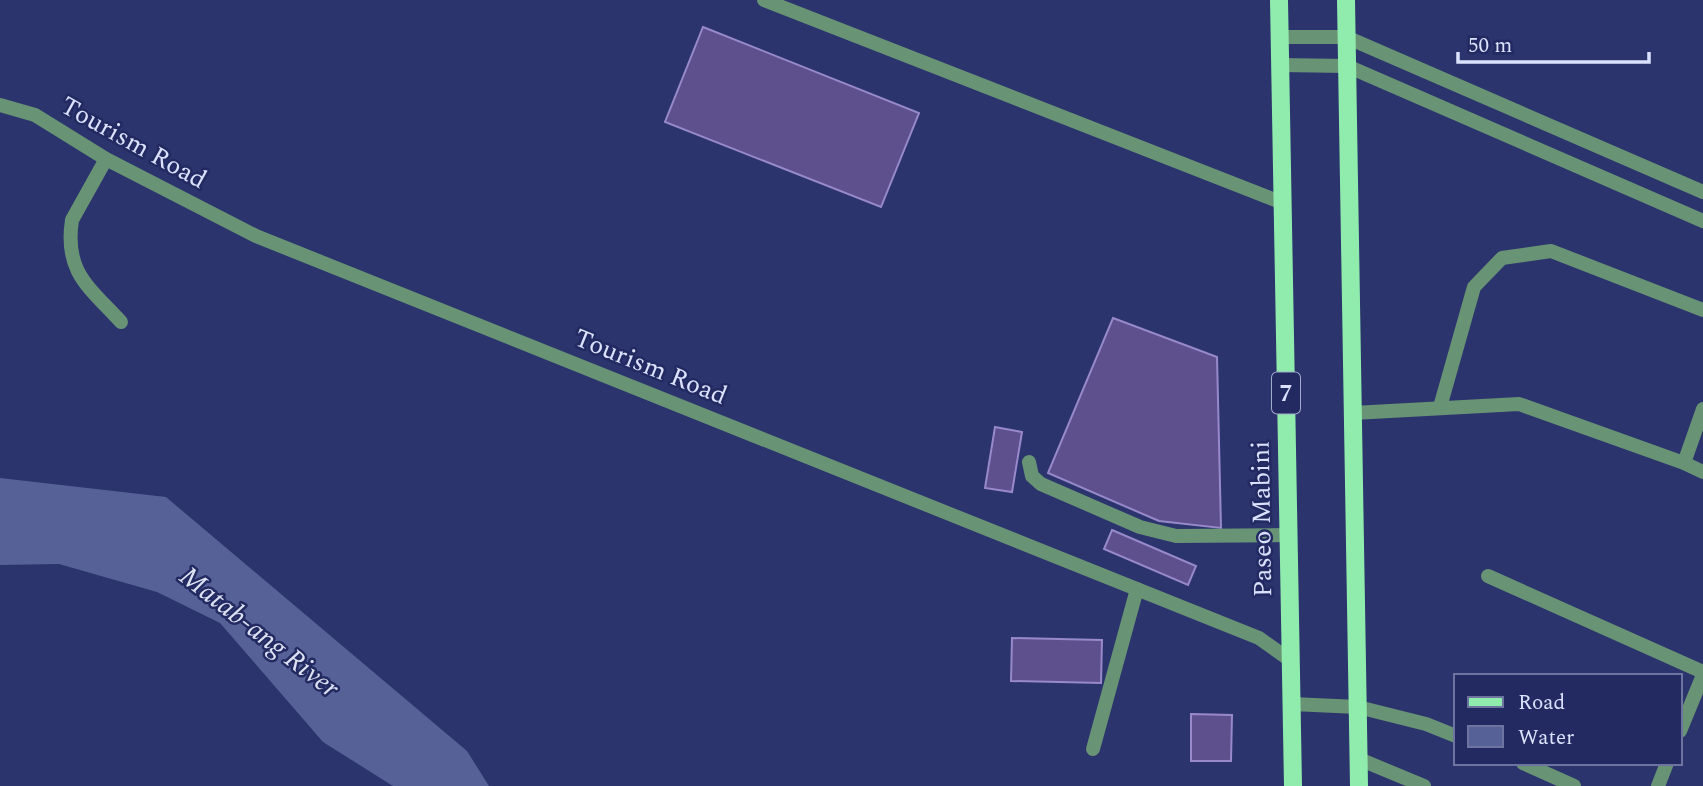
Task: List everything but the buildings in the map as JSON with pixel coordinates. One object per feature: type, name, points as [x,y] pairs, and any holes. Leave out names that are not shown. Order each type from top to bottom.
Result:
[{"type":"main road","name":"Paseo Mabini","points":[[1279,0],[1293,786]]},
{"type":"main road","points":[[1346,0],[1359,786]]},
{"type":"street","points":[[764,0],[1283,203]]},
{"type":"street","points":[[1280,37],[1346,37],[1703,192]]},
{"type":"street","points":[[1280,65],[1347,66],[1703,221]]},
{"type":"street","name":"Tourism Road","points":[[0,105],[35,115],[106,159],[256,236],[1259,638],[1290,660]]},
{"type":"street","points":[[106,159],[72,220],[72,261],[78,274],[121,322]]},
{"type":"street","points":[[1632,190],[1643,166]]},
{"type":"street","points":[[1440,407],[1474,287],[1502,258],[1551,251],[1703,310]]},
{"type":"street","points":[[1353,413],[1519,404],[1703,472]]},
{"type":"street","points":[[1684,463],[1703,409]]},
{"type":"street","points":[[1029,462],[1032,476],[1041,484],[1140,527],[1176,536],[1288,535]]},
{"type":"street","points":[[1488,576],[1703,673],[1682,726]]},
{"type":"street","points":[[1093,749],[1138,589]]},
{"type":"street","points":[[1292,704],[1358,707],[1426,724],[1454,735]]},
{"type":"street","points":[[1359,759],[1424,786]]},
{"type":"street","points":[[1527,765],[1574,786]]},
{"type":"street","points":[[1658,786],[1666,765]]},
{"type":"water","name":"Matab-ang River","points":[[0,478],[166,497],[467,751],[489,786],[393,786],[323,742],[220,623],[157,592],[59,564],[0,565]]}]
